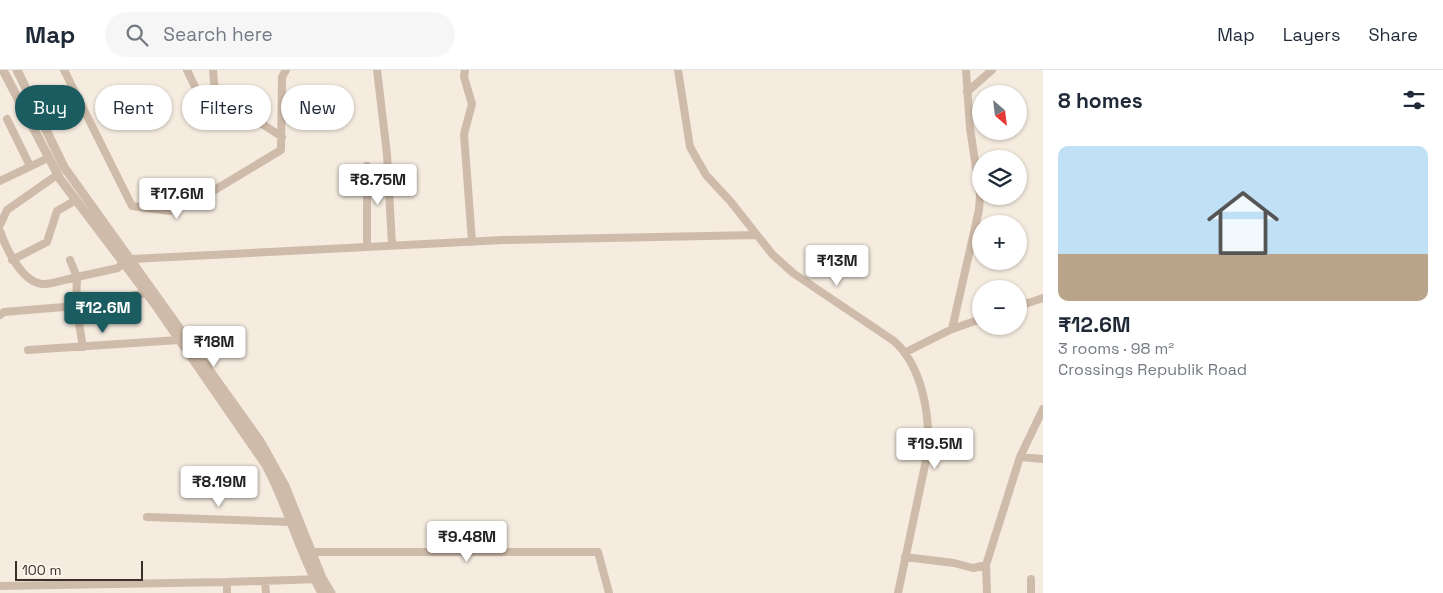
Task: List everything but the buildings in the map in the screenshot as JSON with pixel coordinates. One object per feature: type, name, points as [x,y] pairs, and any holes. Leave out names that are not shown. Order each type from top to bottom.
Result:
[{"type":"street","points":[[3,70],[57,175],[127,260],[147,293],[266,465],[277,484],[291,522],[318,579],[331,593]]},
{"type":"street","points":[[17,70],[62,163],[127,260],[260,441],[285,486],[311,552],[322,593]]},
{"type":"street","points":[[64,70],[132,206],[170,211],[213,192],[281,150],[282,77],[286,70]]},
{"type":"street","points":[[187,70],[194,85]]},
{"type":"street","points":[[213,70],[214,85]]},
{"type":"street","points":[[377,70],[387,154],[392,245]]},
{"type":"street","points":[[464,70],[464,77],[472,104],[464,134],[472,242]]},
{"type":"street","points":[[678,70],[690,147],[706,174],[772,254],[793,273],[818,288],[906,352],[918,377],[929,436],[928,450],[898,593]]},
{"type":"street","points":[[952,328],[980,203],[966,70]]},
{"type":"street","points":[[967,92],[992,70]]},
{"type":"street","points":[[7,119],[30,166]]},
{"type":"street","points":[[271,130],[282,137]]},
{"type":"street","points":[[0,181],[30,166],[50,161],[62,163]]},
{"type":"street","points":[[367,166],[367,247]]},
{"type":"street","points":[[0,225],[7,210],[57,175]]},
{"type":"street","points":[[12,260],[47,242],[57,211],[76,200]]},
{"type":"street","points":[[0,231],[12,260],[31,280],[44,285],[118,268],[127,260],[392,245],[756,235]]},
{"type":"street","points":[[70,260],[77,277],[76,306],[83,347]]},
{"type":"street","points":[[0,315],[4,312],[76,306],[147,293]]},
{"type":"street","points":[[1027,303],[1043,298]]},
{"type":"street","points":[[906,352],[952,328],[972,322]]},
{"type":"street","points":[[28,350],[180,340]]},
{"type":"street","points":[[987,593],[986,565],[1020,457],[1043,410]]},
{"type":"street","points":[[1020,457],[1043,459]]},
{"type":"street","points":[[147,517],[291,522]]},
{"type":"street","points":[[311,552],[598,552],[609,593]]},
{"type":"street","points":[[905,557],[954,563],[973,568],[986,565]]},
{"type":"street","points":[[0,586],[265,582],[318,579]]},
{"type":"street","points":[[1031,579],[1031,593]]},
{"type":"street","points":[[227,582],[227,593]]},
{"type":"street","points":[[265,582],[266,593]]},
{"type":"street","points":[[165,583],[165,593]]}]
